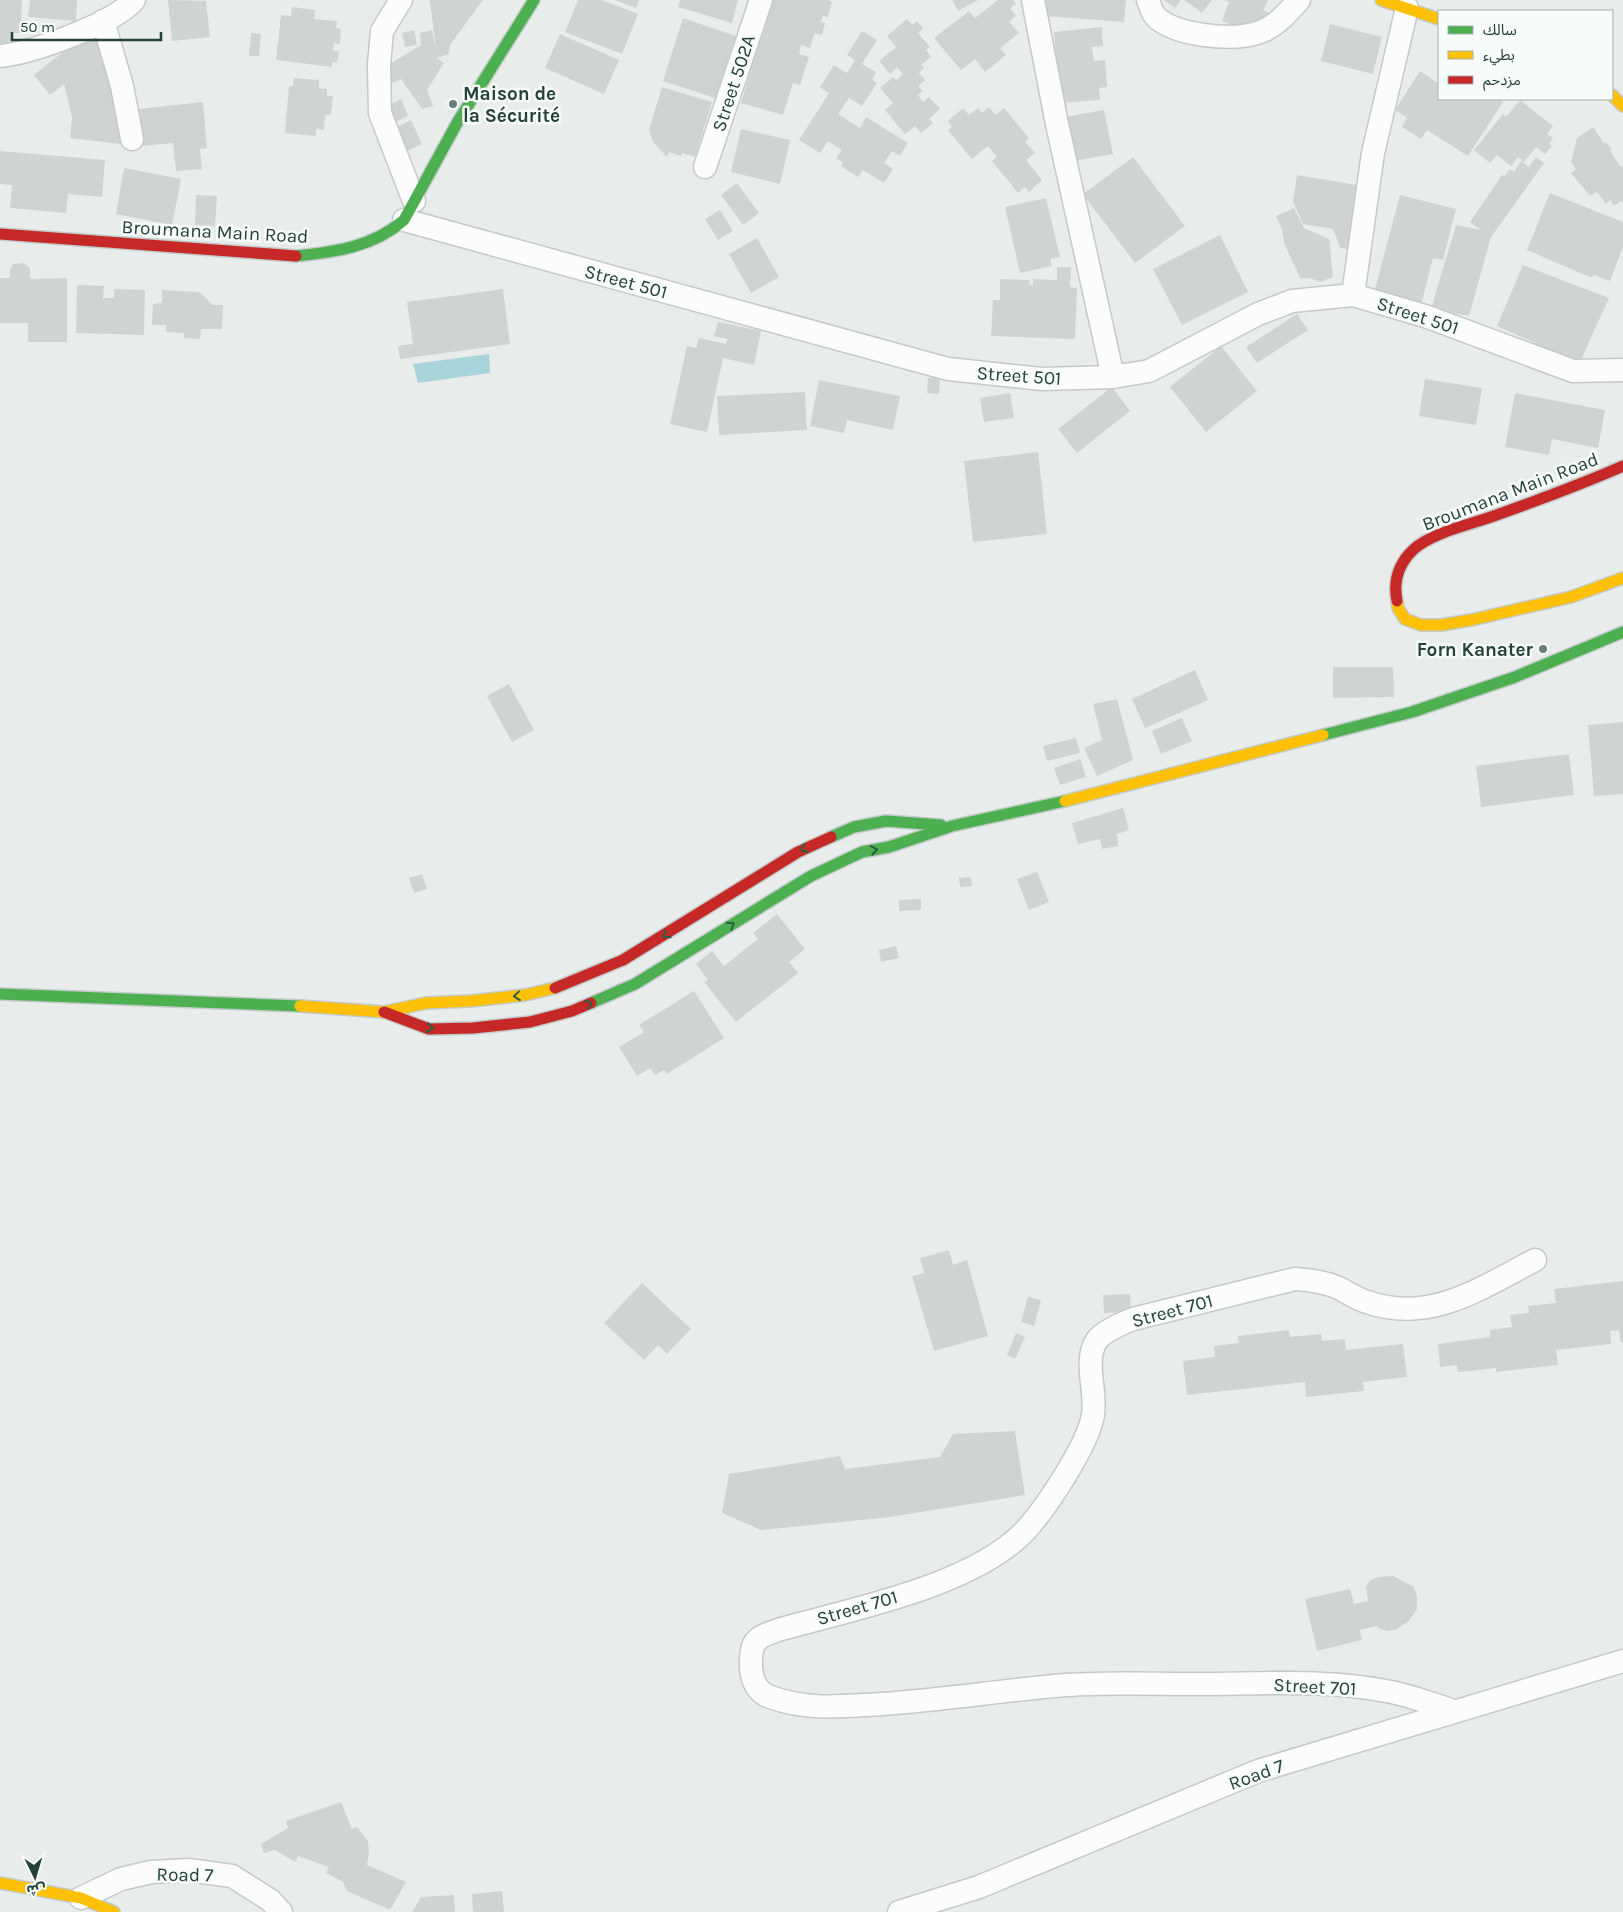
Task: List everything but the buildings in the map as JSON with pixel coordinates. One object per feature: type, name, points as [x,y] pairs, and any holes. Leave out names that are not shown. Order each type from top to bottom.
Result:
[{"type":"street","points":[[0,56],[32,50],[102,21],[130,5],[134,0]]},
{"type":"street","points":[[401,0],[382,31],[379,66],[380,113],[409,211]]},
{"type":"street","name":"Broumana Main Road","points":[[0,234],[294,256],[326,253],[360,246],[392,232],[409,211],[457,123],[534,0]]},
{"type":"street","name":"Street 502A","points":[[706,167],[761,0]]},
{"type":"street","points":[[1033,0],[1057,124],[1112,377]]},
{"type":"street","points":[[1148,0],[1154,16],[1168,26],[1193,33],[1224,37],[1257,33],[1280,21],[1299,0]]},
{"type":"street","points":[[1381,0],[1438,19]]},
{"type":"street","points":[[1353,295],[1373,153],[1407,8]]},
{"type":"street","points":[[102,21],[122,86],[132,138]]},
{"type":"street","points":[[1613,96],[1623,106]]},
{"type":"street","name":"Street 501","points":[[409,211],[948,369],[1042,379],[1112,377],[1148,371],[1258,314],[1292,302],[1353,295],[1425,316],[1573,371],[1623,370]]},
{"type":"street","name":"Broumana Main Road","points":[[1623,466],[1575,487],[1439,535],[1415,548],[1402,562],[1396,577],[1395,594],[1398,608],[1405,619],[1421,625],[1441,625],[1570,597],[1623,578]]},
{"type":"street","points":[[384,1012],[429,1029],[473,1028],[530,1022],[572,1011],[635,984],[811,876],[862,852],[889,848],[952,826],[1116,789],[1412,712],[1515,676],[1623,632]]},
{"type":"street","points":[[0,994],[260,1003],[384,1012],[426,1003],[471,1001],[525,995],[563,986],[623,960],[798,852],[854,827],[886,821],[952,826]]},
{"type":"street","name":"Street 701","points":[[1454,1711],[1387,1691],[1354,1686],[1292,1684],[1067,1685],[908,1702],[818,1708],[767,1696],[756,1686],[751,1671],[750,1659],[753,1646],[759,1637],[900,1596],[939,1582],[970,1569],[1003,1551],[1025,1531],[1058,1485],[1086,1436],[1094,1414],[1091,1357],[1098,1340],[1114,1328],[1133,1319],[1295,1279],[1317,1280],[1337,1287],[1366,1302],[1398,1309],[1431,1307],[1462,1297],[1535,1260]]},
{"type":"street","name":"Road 7","points":[[899,1912],[978,1886],[1258,1772],[1623,1661]]},
{"type":"street","name":"Road 7","points":[[81,1898],[121,1879],[151,1872],[189,1870],[232,1876],[270,1900],[282,1912]]},
{"type":"street","points":[[0,1883],[81,1898],[114,1912]]},
{"type":"water","points":[[489,354],[490,373],[418,383],[413,364]]},
{"type":"traffic: fast","points":[[296,256],[353,247],[380,236],[404,220],[457,123],[534,0]]},
{"type":"traffic: fast","points":[[1323,735],[1412,712],[1515,677],[1623,632]]},
{"type":"traffic: fast","points":[[591,1003],[635,984],[811,876],[862,852],[889,847],[952,826],[1065,801]]},
{"type":"traffic: fast","points":[[831,837],[854,827],[886,821],[941,825]]},
{"type":"traffic: fast","points":[[0,994],[300,1006]]},
{"type":"traffic: slow","points":[[1381,0],[1438,19]]},
{"type":"traffic: slow","points":[[1613,96],[1623,106]]},
{"type":"traffic: slow","points":[[1397,601],[1398,608],[1405,619],[1421,625],[1441,625],[1571,597],[1623,578]]},
{"type":"traffic: slow","points":[[1065,801],[1323,735]]},
{"type":"traffic: slow","points":[[300,1006],[384,1012],[426,1003],[471,1001],[525,995],[555,988]]},
{"type":"traffic: slow","points":[[0,1883],[81,1898],[114,1912]]},
{"type":"traffic: jam","points":[[0,234],[296,256]]},
{"type":"traffic: jam","points":[[1397,601],[1396,586],[1398,573],[1404,560],[1414,549],[1430,538],[1541,499],[1623,466]]},
{"type":"traffic: jam","points":[[555,988],[623,960],[798,852],[831,837]]},
{"type":"traffic: jam","points":[[384,1012],[429,1029],[473,1028],[530,1022],[572,1011],[591,1003]]},
{"type":"place","name":"Maison de la Sécurité","points":[[453,104]]},
{"type":"place","name":"Forn Kanater","points":[[1543,649]]}]
